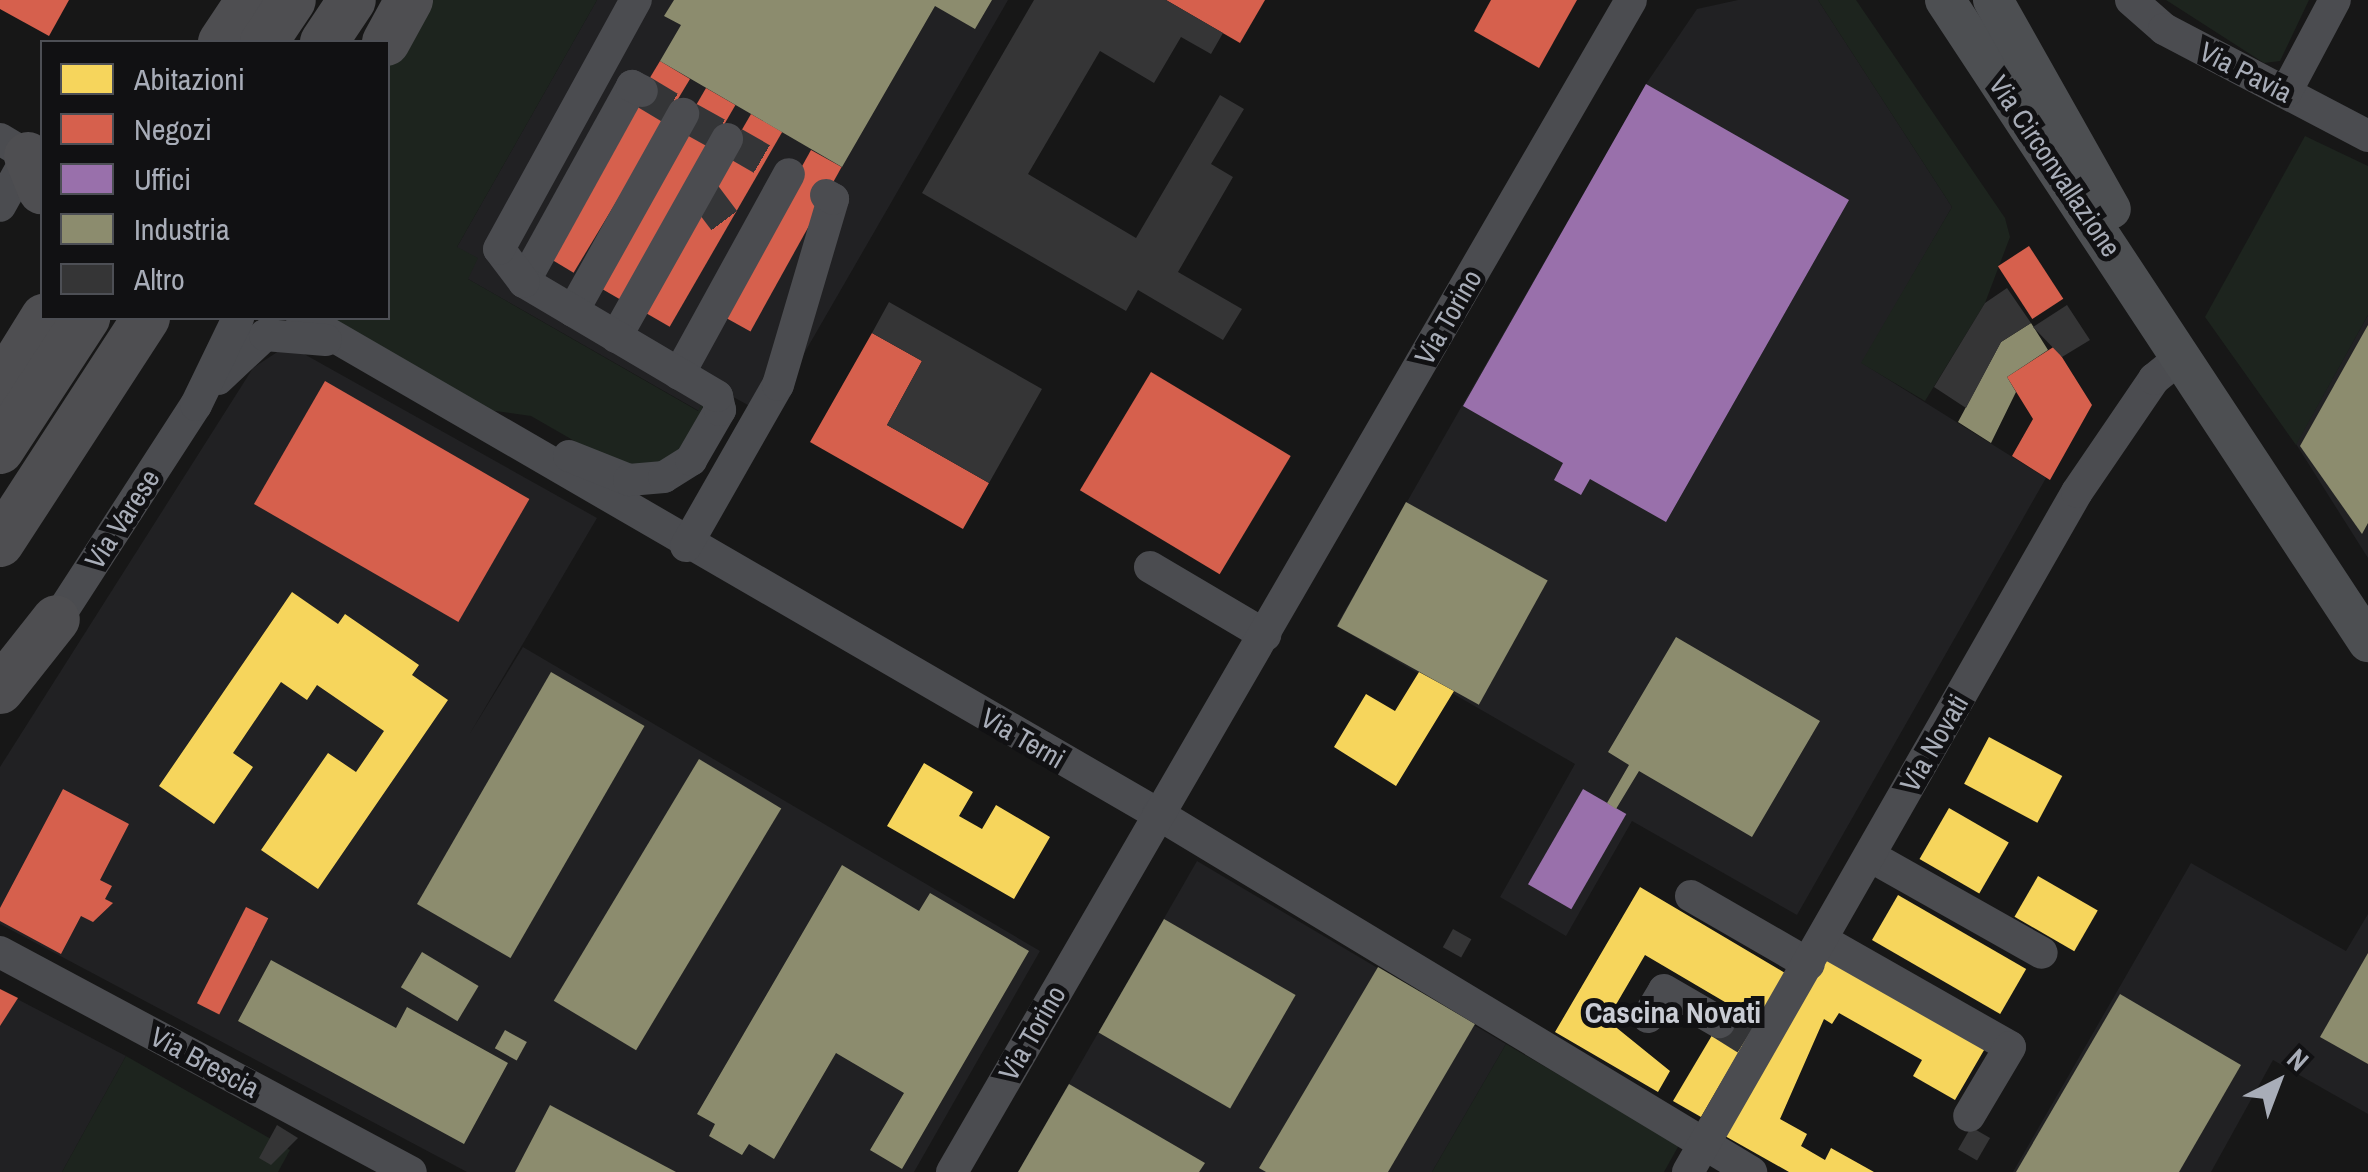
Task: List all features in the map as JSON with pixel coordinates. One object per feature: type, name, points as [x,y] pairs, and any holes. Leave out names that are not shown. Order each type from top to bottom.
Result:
[{"type":"highway","points":[[223,40],[250,0]]},
{"type":"highway","points":[[265,40],[292,0]]},
{"type":"highway","points":[[325,40],[352,0]]},
{"type":"highway","points":[[387,40],[408,0]]},
{"type":"highway","points":[[0,388],[43,320]]},
{"type":"highway","points":[[0,450],[85,320]]},
{"type":"highway","points":[[0,543],[145,320]]},
{"type":"highway","points":[[0,690],[56,619]]},
{"type":"main road","name":"Via Circonvallazione","points":[[1945,0],[2368,642]]},
{"type":"main road","name":"Via Circonvallazione","points":[[1993,0],[2104,195],[2174,344]]},
{"type":"street","points":[[636,0],[502,236],[499,250],[524,282],[717,396],[723,440],[678,542]]},
{"type":"street","name":"Via Torino","points":[[952,1172],[1631,0]]},
{"type":"street","name":"Via Pavia","points":[[2130,0],[2164,29],[2368,136]]},
{"type":"street","points":[[2286,92],[2335,0]]},
{"type":"street","points":[[524,282],[637,88]]},
{"type":"street","points":[[573,311],[681,113]]},
{"type":"street","points":[[616,337],[702,192],[726,139]]},
{"type":"street","points":[[0,206],[28,162]]},
{"type":"street","points":[[670,369],[783,171]]},
{"type":"street","points":[[678,542],[778,385],[833,199],[826,195]]},
{"type":"street","points":[[670,369],[735,235],[728,226]]},
{"type":"street","name":"Via Varese","points":[[0,717],[56,619],[196,404],[237,320]]},
{"type":"street","name":"Via Terni","points":[[305,320],[336,343],[484,430],[1158,814],[1696,1158],[1751,1172]]},
{"type":"street","points":[[196,404],[265,335],[336,343]]},
{"type":"street","name":"Via Novati","points":[[1696,1158],[1742,1036],[1816,952],[2077,492],[2174,344]]},
{"type":"street","points":[[484,430],[530,433],[596,472],[664,478],[691,460],[720,410]]},
{"type":"street","points":[[1150,566],[1265,635]]},
{"type":"street","points":[[1870,856],[2042,953]]},
{"type":"street","points":[[1691,896],[2010,1047],[1969,1116]]},
{"type":"street","name":"Via Brescia","points":[[0,952],[410,1172]]},
{"type":"street","points":[[1648,1018],[1664,990],[1742,1036]]},
{"type":"shaded area","points":[[422,0],[597,0],[457,247],[478,258],[468,279],[698,411],[712,386],[679,460],[625,470],[531,416],[474,408],[333,320],[390,320],[390,60]]},
{"type":"shaded area","points":[[597,0],[1008,0],[768,416],[713,386],[699,411],[468,279],[457,247]]},
{"type":"shaded area","points":[[1738,0],[1818,0],[1952,207],[1862,363],[2046,478],[1797,915],[1632,821],[1566,936],[1500,897],[1575,764],[1336,626],[1646,84],[1697,9]]},
{"type":"shaded area","points":[[1818,0],[1856,0],[2005,218],[2010,237],[1985,303],[1925,401],[1861,363],[1952,207]]},
{"type":"shaded area","points":[[2166,0],[2309,0],[2280,61],[2264,63]]},
{"type":"shaded area","points":[[2305,136],[2368,166],[2368,315],[2296,445],[2205,317]]},
{"type":"shaded area","points":[[2368,315],[2368,558],[2296,444]]},
{"type":"shaded area","points":[[288,345],[597,518],[469,735],[523,647],[1040,951],[914,1172],[467,1172],[0,924],[0,767],[253,368]]},
{"type":"shaded area","points":[[1197,861],[1506,1044],[1432,1172],[1018,1172]]},
{"type":"shaded area","points":[[2191,863],[2346,951],[2368,914],[2368,1114],[2273,1060],[2211,1172],[2013,1172]]},
{"type":"shaded area","points":[[0,990],[126,1056],[62,1172],[0,1172]]},
{"type":"shaded area","points":[[1506,1044],[1679,1145],[1664,1172],[1432,1172]]},
{"type":"shaded area","points":[[126,1056],[290,1150],[278,1172],[62,1172]]},
{"type":"building: Abitazioni","points":[[292,592],[338,624],[345,614],[419,665],[412,675],[448,700],[318,889],[261,850],[328,753],[356,772],[384,731],[317,685],[307,700],[281,682],[233,753],[253,767],[214,824],[159,786]]},
{"type":"building: Abitazioni","points":[[1419,672],[1454,691],[1396,786],[1334,747],[1366,694],[1395,711]]},
{"type":"building: Abitazioni","points":[[1989,737],[2062,776],[2037,823],[1964,784]]},
{"type":"building: Abitazioni","points":[[924,763],[973,792],[959,816],[982,829],[996,805],[1050,837],[1014,899],[887,826]]},
{"type":"building: Abitazioni","points":[[1949,808],[2009,842],[1979,894],[1920,859]]},
{"type":"building: Abitazioni","points":[[2038,876],[2098,910],[2074,951],[2014,917]]},
{"type":"building: Abitazioni","points":[[1640,887],[1785,973],[1701,1117],[1673,1101],[1730,1005],[1645,955],[1607,1020],[1670,1071],[1658,1092],[1555,1032]]},
{"type":"building: Abitazioni","points":[[1898,895],[2026,969],[2000,1014],[1872,940]]},
{"type":"building: Abitazioni","points":[[1828,955],[1987,1045],[1955,1100],[1913,1076],[1922,1060],[1839,1013],[1832,1024],[1824,1019],[1780,1119],[1807,1134],[1801,1146],[1825,1160],[1831,1148],[1874,1172],[1789,1172],[1725,1136]]},
{"type":"building: Negozi","points":[[0,0],[69,0],[49,36],[0,9]]},
{"type":"building: Negozi","points":[[1166,0],[1265,0],[1240,43]]},
{"type":"building: Negozi","points":[[1491,0],[1577,0],[1539,68],[1474,31]]},
{"type":"building: Negozi","points":[[660,61],[690,79],[574,273],[544,255]]},
{"type":"building: Negozi","points":[[706,88],[735,105],[622,301],[593,284]]},
{"type":"building: Negozi","points":[[751,114],[782,132],[670,327],[638,309]]},
{"type":"building: Negozi","points":[[811,150],[842,167],[750,331],[720,314]]},
{"type":"building: Negozi","points":[[2029,246],[2063,299],[2032,319],[1998,266]]},
{"type":"building: Negozi","points":[[872,333],[922,361],[887,425],[989,483],[963,529],[810,442]]},
{"type":"building: Negozi","points":[[2055,346],[2092,405],[2050,480],[2012,456],[2033,419],[2007,377]]},
{"type":"building: Negozi","points":[[1151,372],[1291,456],[1220,574],[1080,490]]},
{"type":"building: Negozi","points":[[325,381],[529,499],[458,622],[254,504]]},
{"type":"building: Negozi","points":[[63,789],[129,824],[100,880],[112,886],[105,899],[113,903],[93,922],[81,916],[61,954],[0,921],[0,908]]},
{"type":"building: Negozi","points":[[246,907],[268,918],[219,1015],[197,1003]]},
{"type":"building: Negozi","points":[[0,989],[18,998],[0,1026]]},
{"type":"building: Uffici","points":[[1646,84],[1849,200],[1666,522],[1590,479],[1581,495],[1554,480],[1563,463],[1463,406]]},
{"type":"building: Uffici","points":[[1583,789],[1626,814],[1571,909],[1528,884]]},
{"type":"building: Industria","points":[[674,0],[992,0],[975,29],[935,6],[842,167],[660,61],[681,25],[664,16]]},
{"type":"building: Industria","points":[[2031,323],[2048,350],[2007,377],[2016,392],[1991,443],[1958,422],[2001,342]]},
{"type":"building: Industria","points":[[2368,325],[2368,523],[2362,534],[2300,446]]},
{"type":"building: Industria","points":[[1406,502],[1548,581],[1479,705],[1337,626]]},
{"type":"building: Industria","points":[[1676,637],[1820,721],[1752,837],[1639,771],[1616,809],[1607,803],[1629,765],[1608,752]]},
{"type":"building: Industria","points":[[551,672],[645,726],[511,958],[417,904]]},
{"type":"building: Industria","points":[[699,759],[781,808],[636,1050],[554,1001]]},
{"type":"building: Industria","points":[[842,865],[919,911],[930,893],[1029,951],[902,1169],[870,1150],[904,1093],[836,1053],[774,1159],[749,1144],[742,1155],[709,1136],[715,1124],[697,1114]]},
{"type":"building: Industria","points":[[1164,919],[1296,995],[1230,1108],[1098,1032]]},
{"type":"building: Industria","points":[[422,952],[479,986],[457,1021],[401,987]]},
{"type":"building: Industria","points":[[2368,953],[2368,1064],[2320,1037]]},
{"type":"building: Industria","points":[[271,960],[396,1028],[407,1007],[508,1063],[464,1144],[238,1021]]},
{"type":"building: Industria","points":[[1378,967],[1475,1024],[1388,1172],[1266,1172],[1259,1168]]},
{"type":"building: Industria","points":[[2120,994],[2241,1065],[2179,1172],[2016,1172]]},
{"type":"building: Industria","points":[[505,1030],[527,1042],[517,1060],[495,1048]]},
{"type":"building: Industria","points":[[1069,1084],[1205,1163],[1199,1172],[1018,1172]]},
{"type":"building: Industria","points":[[550,1105],[676,1172],[515,1172]]},
{"type":"building: Altro","points":[[1034,0],[1166,0],[1223,33],[1211,54],[1181,37],[1154,83],[1100,51],[1028,174],[1136,238],[1220,95],[1244,109],[1211,164],[1233,177],[1178,272],[1242,309],[1223,340],[1138,290],[1126,311],[922,193]]},
{"type":"building: Altro","points":[[2007,288],[2031,323],[2001,342],[1966,408],[1934,387],[1985,303]]},
{"type":"building: Altro","points":[[889,302],[1042,389],[989,483],[887,425],[922,361],[872,333]]},
{"type":"building: Altro","points":[[2067,305],[2090,340],[2062,357],[2033,327]]},
{"type":"building: Altro","points":[[1453,929],[1471,939],[1461,958],[1443,947]]},
{"type":"building: Altro","points":[[277,1125],[298,1138],[271,1165],[259,1158]]},
{"type":"building: Altro","points":[[1971,1127],[1990,1138],[1977,1161],[1958,1150]]},
{"type":"tunnel","points":[[642,91],[672,109]]},
{"type":"tunnel","points":[[689,118],[718,134]]},
{"type":"tunnel","points":[[734,143],[765,161]]},
{"type":"tunnel","points":[[705,195],[728,225]]},
{"type":"tunnel","points":[[1719,1022],[1746,1039]]},
{"type":"district","name":"Cascina Novati","points":[[1673,1012]]}]
